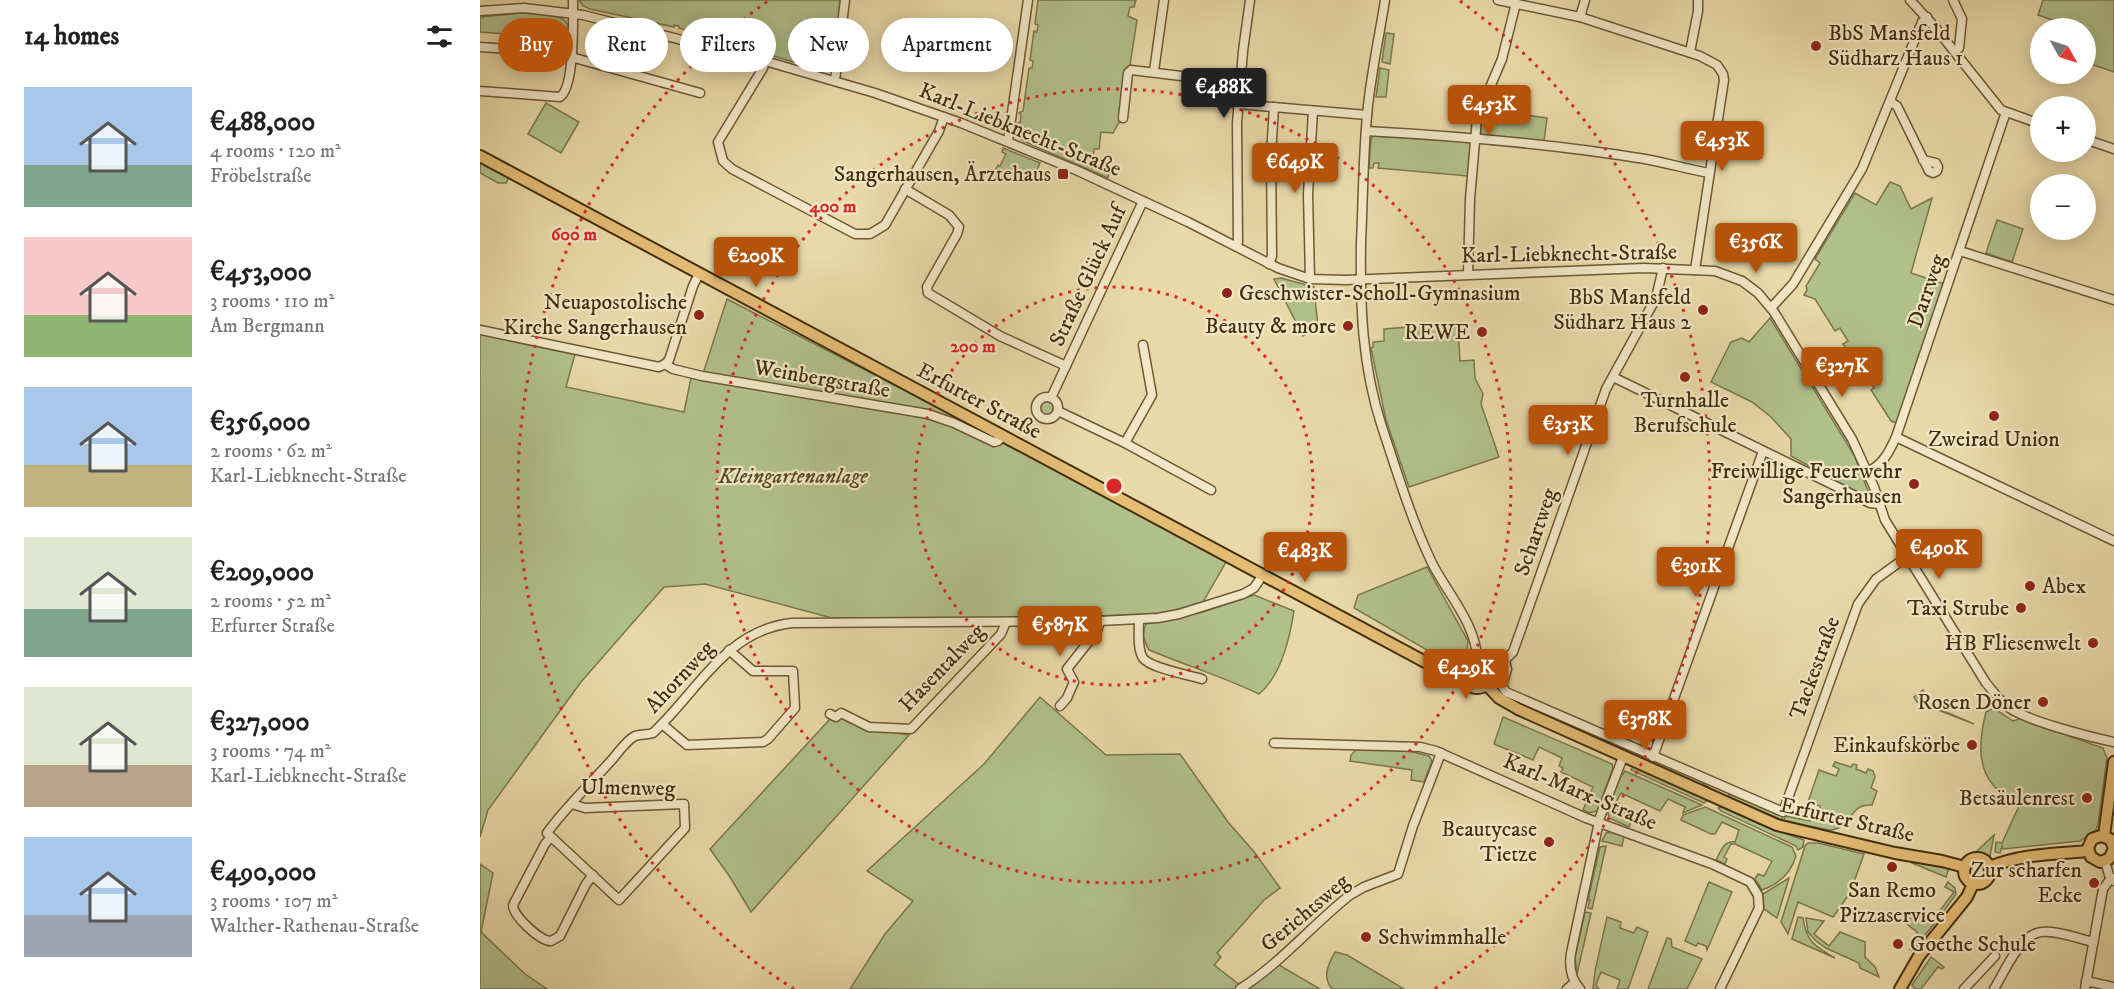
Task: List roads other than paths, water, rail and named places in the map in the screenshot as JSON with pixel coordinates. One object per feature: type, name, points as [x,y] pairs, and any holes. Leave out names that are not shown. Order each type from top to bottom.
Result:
[{"type":"main road","name":"Erfurter Straße","points":[[480,156],[1434,667],[1463,672]]},
{"type":"main road","points":[[1477,660],[1485,662],[1490,669],[1491,676],[1486,685],[1478,688],[1470,687],[1464,681],[1463,672],[1468,663],[1477,660]]},
{"type":"main road","name":"Erfurter Straße","points":[[1486,685],[1499,698],[1512,706],[1771,823],[1791,830],[1965,867]]},
{"type":"main road","points":[[2104,836],[2114,762]]},
{"type":"main road","points":[[2099,836],[2110,839],[2114,848],[2111,857],[2105,861],[2093,859],[2088,850],[2092,839],[2099,836]]},
{"type":"main road","points":[[1990,867],[2021,857],[2088,850]]},
{"type":"main road","points":[[1976,858],[1983,860],[1990,867],[1990,876],[1980,884],[1973,884],[1966,877],[1965,867],[1969,861],[1976,858]]},
{"type":"main road","points":[[1900,989],[1919,956],[1967,897],[1973,884]]},
{"type":"street","points":[[573,0],[573,18]]},
{"type":"street","points":[[835,80],[845,0]]},
{"type":"street","points":[[1008,141],[1029,0]]},
{"type":"street","points":[[1154,71],[1164,0]]},
{"type":"street","points":[[1236,246],[1238,242],[1236,178],[1240,82],[1250,0]]},
{"type":"street","points":[[1385,0],[1366,132],[1360,279],[1365,360],[1381,423],[1414,520],[1432,563],[1473,633],[1477,660]]},
{"type":"street","points":[[1498,0],[1580,17],[1690,52],[1712,61],[1723,74],[1723,87],[1708,172],[1695,270]]},
{"type":"street","points":[[1580,17],[1585,0]]},
{"type":"street","points":[[1690,52],[1698,0]]},
{"type":"street","points":[[1910,0],[1927,17],[2001,110],[2030,120]]},
{"type":"street","points":[[1953,0],[1962,19],[1959,48],[1955,52]]},
{"type":"street","points":[[1468,274],[1470,199],[1478,115],[1502,59],[1516,3]]},
{"type":"street","name":"Karl-Liebknecht-Straße","points":[[480,11],[524,8],[573,13],[680,40]]},
{"type":"street","points":[[1771,308],[1792,287],[1855,182],[1891,102],[1922,22],[1927,17]]},
{"type":"street","points":[[480,47],[498,49]]},
{"type":"street","points":[[573,56],[700,93]]},
{"type":"street","name":"Karl-Liebknecht-Straße","points":[[776,64],[835,80],[1008,141],[1143,201],[1269,264],[1310,279],[1663,268],[1722,272],[1743,281],[1771,308],[1852,439],[1885,520],[1944,612],[1975,668],[2009,708],[2075,732],[2114,742]]},
{"type":"street","points":[[1123,118],[1128,73],[1131,70],[1240,82]]},
{"type":"street","points":[[480,91],[560,97],[566,92],[570,72]]},
{"type":"street","points":[[761,72],[718,142],[723,161],[732,169],[857,235],[870,234],[882,228],[939,131],[944,117]]},
{"type":"street","points":[[1891,102],[1897,106],[1923,160]]},
{"type":"street","points":[[1239,104],[1367,115]]},
{"type":"street","points":[[1269,264],[1272,256],[1271,164],[1274,107]]},
{"type":"street","points":[[1310,279],[1308,194],[1313,111]]},
{"type":"street","name":"Darrweg","points":[[1867,472],[1878,466],[1884,459],[1896,437],[2006,112]]},
{"type":"street","points":[[1366,132],[1476,138],[1647,159],[1708,172]]},
{"type":"street","points":[[2096,143],[2114,149]]},
{"type":"street","name":"Straße Glück Auf","points":[[905,189],[949,215],[958,225],[958,233],[926,290],[933,297],[1000,336],[1066,366]]},
{"type":"street","name":"Straße Glück Auf","points":[[1143,201],[1051,398],[1045,397],[1036,406],[1042,418],[1050,418],[1058,411],[1125,443],[1211,490]]},
{"type":"street","points":[[1960,250],[2114,300]]},
{"type":"street","name":"Schartweg","points":[[1490,669],[1514,652],[1604,392],[1656,298],[1663,268]]},
{"type":"street","points":[[665,364],[670,357],[699,274]]},
{"type":"street","name":"Weinbergstraße","points":[[480,330],[655,366],[665,364],[673,369],[702,376],[928,414],[994,441],[998,441],[1003,436]]},
{"type":"street","points":[[1125,443],[1152,395],[1143,345]]},
{"type":"street","points":[[1613,377],[1872,504],[1879,504]]},
{"type":"street","points":[[1051,398],[1057,404],[1058,411]]},
{"type":"street","points":[[1896,437],[2114,541]]},
{"type":"street","points":[[1653,757],[1762,451]]},
{"type":"street","name":"Tackestraße","points":[[1783,812],[1858,604],[1880,575],[1908,556]]},
{"type":"street","name":"Hasentalweg","points":[[839,623],[1139,620],[1179,614],[1238,596],[1254,588],[1262,576]]},
{"type":"street","points":[[1139,620],[1140,651],[1144,659],[1202,679]]},
{"type":"street","points":[[1060,706],[1067,698],[1074,682],[1067,669],[1097,631],[1100,621]]},
{"type":"street","name":"Hasentalweg","points":[[830,714],[836,717],[841,713],[846,714],[870,727],[911,729],[1001,634],[1005,622]]},
{"type":"street","name":"Ahornweg","points":[[572,804],[630,740],[638,735],[653,733],[729,650],[746,637],[774,626],[792,623],[839,623]]},
{"type":"street","points":[[662,724],[687,745],[763,742],[784,722],[796,704],[794,671],[753,671],[729,650]]},
{"type":"street","name":"Erfurter Straße","points":[[1505,660],[1507,669],[1502,686],[1506,692],[1783,812]]},
{"type":"street","name":"Karl-Marx-Straße","points":[[1274,743],[1420,747],[1441,753],[1599,823],[1744,878],[1755,888],[1760,903],[1719,989]]},
{"type":"street","name":"Gerichtsweg","points":[[1240,989],[1263,973],[1350,895],[1364,886],[1398,874],[1413,826],[1441,753]]},
{"type":"street","points":[[1566,989],[1577,986],[1570,973],[1570,956],[1599,823],[1623,757]]},
{"type":"street","points":[[1722,801],[1728,789]]},
{"type":"street","name":"Ulmenweg","points":[[572,804],[585,808],[684,804],[685,828],[619,900],[547,833],[572,804]]},
{"type":"street","points":[[551,837],[544,844],[513,905],[515,914],[543,940],[552,941],[560,936],[586,884],[593,875]]},
{"type":"street","points":[[2105,861],[2112,880],[2103,889],[2086,985],[2114,987]]},
{"type":"street","points":[[1994,989],[2014,955],[2027,940],[2037,933],[2052,933],[2093,942]]},
{"type":"street","points":[[1964,989],[1995,956]]},
{"type":"place","name":"BbS Mansfeld Südharz Haus 1","points":[[1816,46]]},
{"type":"place","name":"Sangerhausen, Ärztehaus","points":[[1063,174]]},
{"type":"place","name":"Geschwister-Scholl-Gymnasium","points":[[1227,293]]},
{"type":"place","name":"BbS Mansfeld Südharz Haus 2","points":[[1703,310]]},
{"type":"place","name":"Neuapostolische Kirche Sangerhausen","points":[[699,315]]},
{"type":"place","name":"Beauty & more","points":[[1348,326]]},
{"type":"place","name":"REWE","points":[[1482,332]]},
{"type":"place","name":"Turnhalle Berufschule","points":[[1685,377]]},
{"type":"place","name":"Zweirad Union","points":[[1994,416]]},
{"type":"place","name":"Freiwillige Feuerwehr Sangerhausen","points":[[1914,484]]},
{"type":"place","name":"Abex","points":[[2030,586]]},
{"type":"place","name":"Taxi Strube","points":[[2021,608]]},
{"type":"place","name":"HB Fliesenwelt","points":[[2093,643]]},
{"type":"place","name":"Rosen Döner","points":[[2043,702]]},
{"type":"place","name":"Einkaufskörbe","points":[[1972,745]]},
{"type":"place","name":"Betsäulenrest","points":[[2087,798]]},
{"type":"place","name":"Beautycase Tietze","points":[[1549,842]]},
{"type":"place","name":"San Remo Pizzaservice","points":[[1892,867]]},
{"type":"place","name":"Zur scharfen Ecke","points":[[2094,883]]},
{"type":"place","name":"Schwimmhalle","points":[[1366,937]]},
{"type":"place","name":"Goethe Schule","points":[[1898,944]]},
{"type":"park label","name":"Kleingartenanlage","points":[[793,476]]}]
